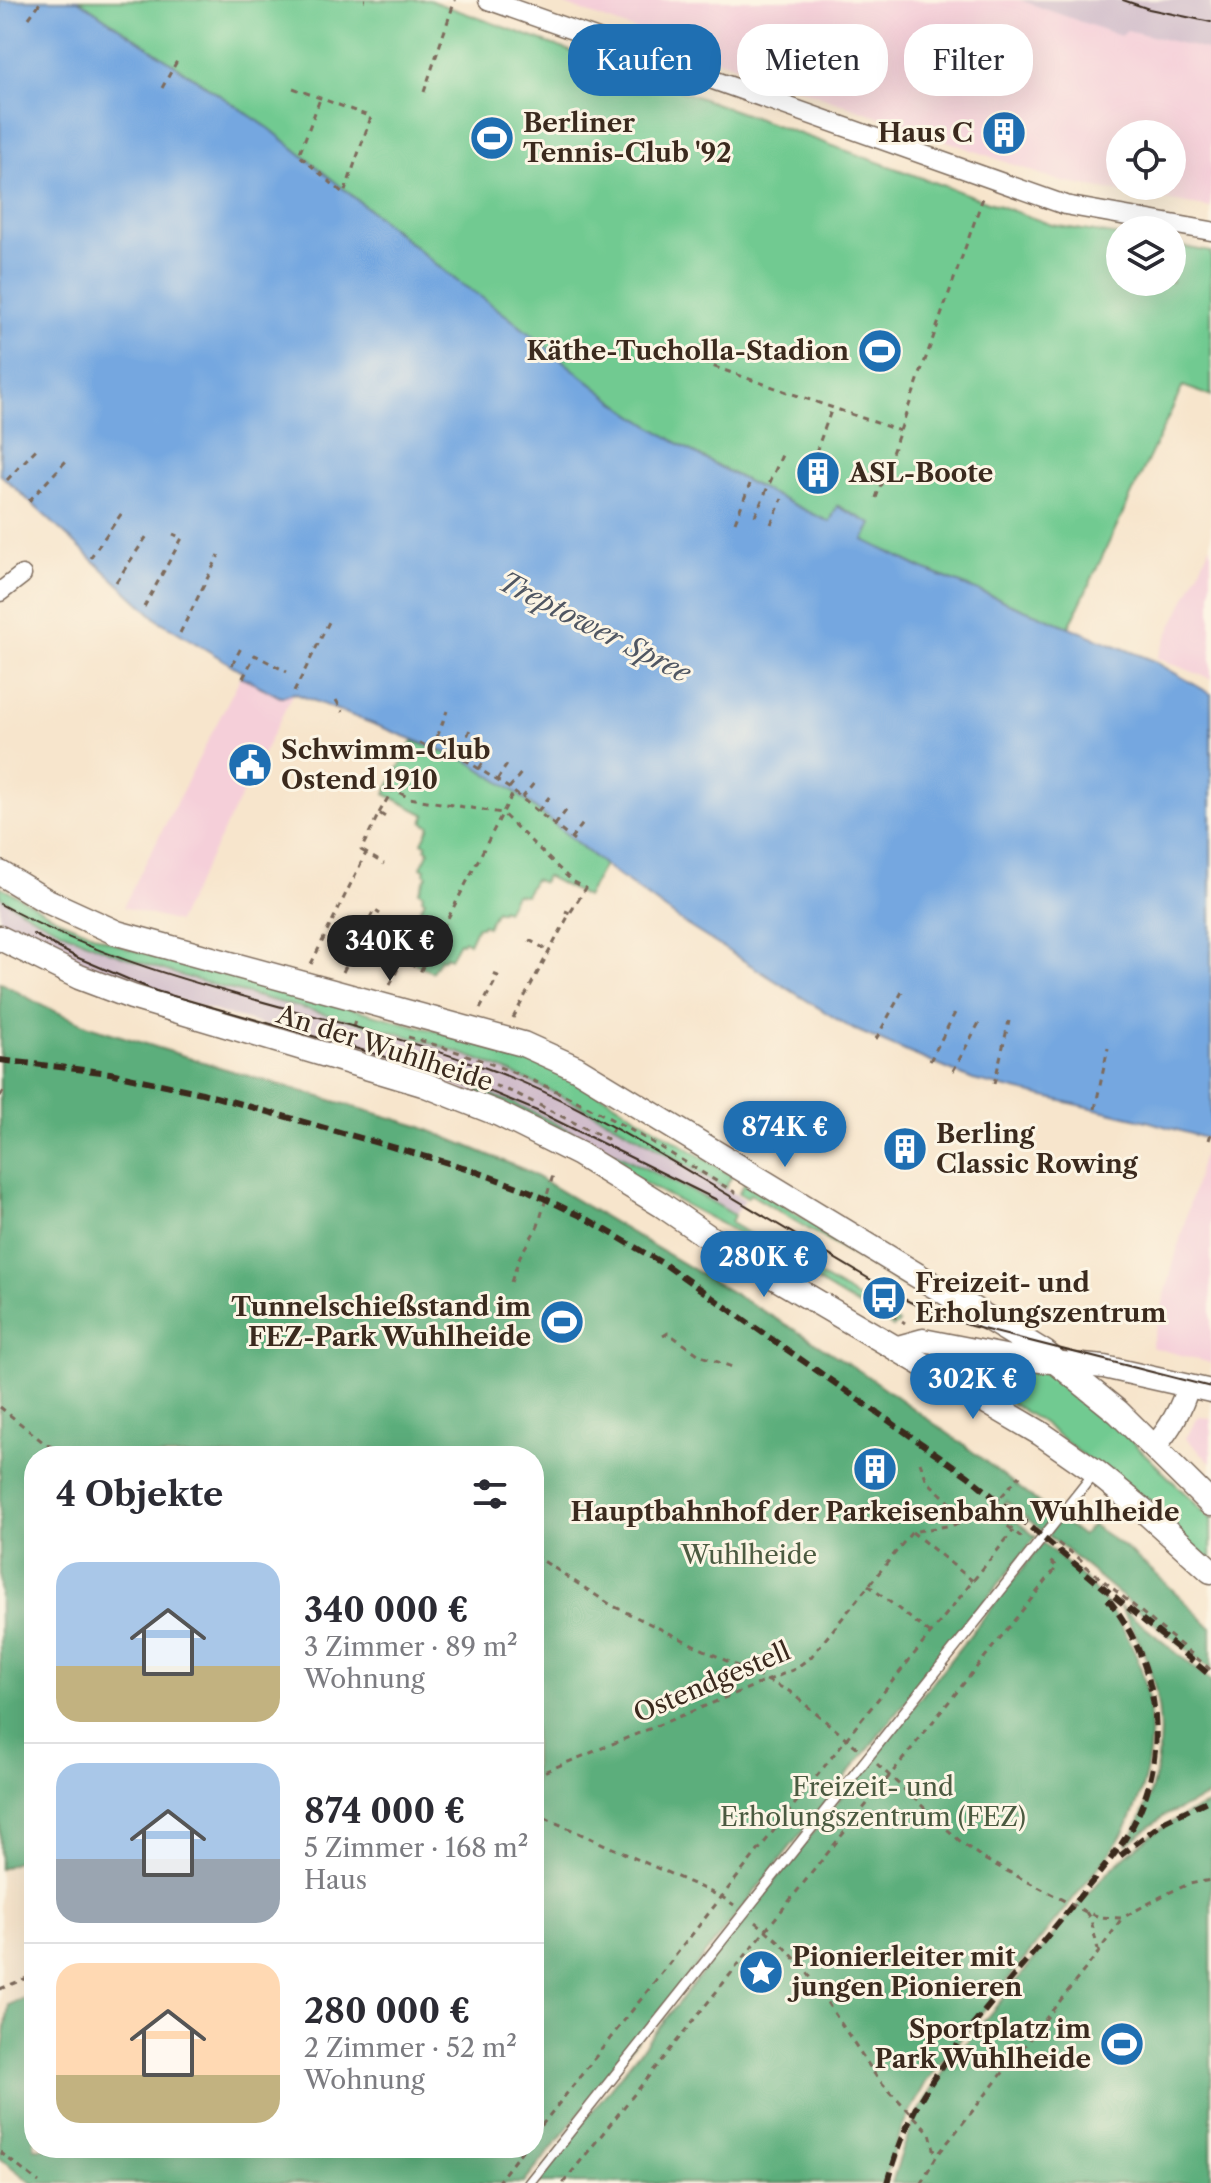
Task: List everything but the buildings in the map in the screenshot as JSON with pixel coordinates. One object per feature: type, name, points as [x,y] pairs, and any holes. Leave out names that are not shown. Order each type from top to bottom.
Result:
[{"type":"main road","name":"An der Wuhlheide","points":[[0,873],[45,900],[117,933],[523,1044],[564,1062],[645,1107],[736,1167],[1058,1363],[1118,1412],[1211,1504]]},
{"type":"main road","name":"An der Wuhlheide","points":[[0,938],[79,977],[132,997],[207,1022],[389,1073],[499,1114],[579,1154],[720,1245],[1040,1433],[1096,1472],[1211,1571]]},
{"type":"street","points":[[488,0],[1065,205],[1211,231]]},
{"type":"street","points":[[0,592],[22,575]]},
{"type":"street","points":[[894,1348],[923,1340],[1020,1359],[1104,1367],[1211,1391]]},
{"type":"street","points":[[1154,1447],[1181,1409],[1188,1386]]},
{"type":"lane","points":[[529,2183],[1033,1547],[1096,1472]]},
{"type":"path","points":[[29,18],[42,0]]},
{"type":"path","points":[[424,92],[455,0]]},
{"type":"path","points":[[162,88],[177,61]]},
{"type":"path","points":[[293,88],[371,117],[344,194],[299,155],[320,99]]},
{"type":"path","points":[[876,498],[990,180]]},
{"type":"path","points":[[657,347],[900,431]]},
{"type":"path","points":[[816,452],[832,408]]},
{"type":"path","points":[[7,480],[39,446]]},
{"type":"path","points":[[755,516],[782,455]]},
{"type":"path","points":[[29,501],[66,461]]},
{"type":"path","points":[[735,522],[750,484]]},
{"type":"path","points":[[771,524],[782,499]]},
{"type":"path","points":[[90,558],[124,510]]},
{"type":"path","points":[[116,582],[149,533]]},
{"type":"path","points":[[144,607],[182,538],[173,534]]},
{"type":"path","points":[[180,633],[219,555]]},
{"type":"path","points":[[294,692],[331,618]]},
{"type":"path","points":[[232,665],[242,646]]},
{"type":"path","points":[[243,678],[255,655],[287,672]]},
{"type":"path","points":[[336,700],[343,712]]},
{"type":"path","points":[[433,748],[447,711]]},
{"type":"path","points":[[459,758],[470,729]]},
{"type":"path","points":[[419,743],[459,758],[497,780],[572,840],[585,821]]},
{"type":"path","points":[[479,769],[492,748]]},
{"type":"path","points":[[497,780],[508,763]]},
{"type":"path","points":[[390,985],[402,960],[421,970],[522,772]]},
{"type":"path","points":[[522,798],[535,782]]},
{"type":"path","points":[[384,864],[361,850],[393,789],[409,798],[502,813],[572,881],[586,888],[568,912],[513,1018]]},
{"type":"path","points":[[538,811],[550,796]]},
{"type":"path","points":[[555,825],[568,808]]},
{"type":"path","points":[[379,813],[387,818]]},
{"type":"path","points":[[311,964],[366,853]]},
{"type":"path","points":[[343,972],[374,910],[380,914]]},
{"type":"path","points":[[529,940],[549,951]]},
{"type":"path","points":[[480,1009],[498,976],[491,973]]},
{"type":"path","points":[[876,1039],[903,990]]},
{"type":"path","points":[[930,1061],[957,1009]]},
{"type":"path","points":[[349,1039],[353,1021],[368,1025]]},
{"type":"path","points":[[953,1071],[980,1021]]},
{"type":"path","points":[[994,1084],[1009,1021]]},
{"type":"path","points":[[396,1033],[467,1054],[538,1082],[617,1122],[736,1193]]},
{"type":"path","points":[[1095,1109],[1108,1048]]},
{"type":"path","points":[[450,1069],[515,1093],[607,1139],[617,1122]]},
{"type":"path","points":[[0,1096],[4,1091]]},
{"type":"path","points":[[1209,1140],[1211,1134]]},
{"type":"path","points":[[511,1282],[520,1256],[538,1226],[553,1175]]},
{"type":"path","points":[[887,1307],[885,1310],[909,1325]]},
{"type":"path","points":[[663,1336],[668,1333],[701,1356],[735,1368]]},
{"type":"path","points":[[0,1407],[50,1446]]},
{"type":"path","points":[[920,1462],[927,1481],[971,1522]]},
{"type":"path","points":[[912,1532],[981,1520],[1020,1475]]},
{"type":"path","points":[[563,2183],[1057,1567],[989,1511]]},
{"type":"path","points":[[544,2122],[1013,1531]]},
{"type":"path","points":[[912,1532],[973,1581]]},
{"type":"path","name":"Ostendgestell","points":[[544,1772],[793,1670],[811,1657],[912,1532]]},
{"type":"path","points":[[1046,1533],[1071,1554],[1079,1556],[1086,1566],[1211,1670]]},
{"type":"path","points":[[544,1561],[611,1605],[789,1691],[846,1739]]},
{"type":"path","points":[[868,1585],[931,1634]]},
{"type":"path","points":[[868,1757],[939,1824],[984,1859],[1086,1912],[1100,1917],[1122,1918]]},
{"type":"path","points":[[544,1817],[722,1897],[766,1930],[807,1972],[878,2079],[930,2133],[936,2157]]},
{"type":"path","points":[[923,2183],[936,2157],[1098,1953],[1122,1918],[1189,1884],[1211,1880]]},
{"type":"path","points":[[1086,1912],[1091,1920],[1098,1953]]},
{"type":"path","points":[[0,1989],[24,1979]]},
{"type":"path","points":[[0,2152],[39,2183]]},
{"type":"path","points":[[497,2183],[516,2158]]},
{"type":"shaded area","points":[[551,0],[1020,0],[1211,51],[1211,208],[1165,200],[1186,200],[1186,120],[1106,120],[1106,190],[1062,182],[821,96],[888,96],[888,24],[737,24],[737,66],[721,61],[721,24],[618,24]]},
{"type":"shaded area","points":[[1020,0],[1211,2],[1211,51],[1127,30],[1121,36]]},
{"type":"shaded area","points":[[1211,545],[1211,679],[1157,658]]},
{"type":"shaded area","points":[[241,676],[280,697],[294,692],[177,922],[123,907]]},
{"type":"shaded area","points":[[0,897],[55,927],[118,954],[464,1054],[539,1084],[626,1129],[745,1200],[734,1215],[544,1118],[480,1090],[477,1095],[393,1065],[393,1062],[187,1003],[99,971],[0,920]]},
{"type":"shaded area","points":[[1207,1139],[1211,1140],[1211,1363],[1151,1347]]},
{"type":"shaded area","points":[[1199,1416],[1211,1419],[1211,1463],[1186,1438]]},
{"type":"green space","name":"Käthe-Tucholla-Stadion","points":[[78,0],[429,0],[568,50],[568,96],[695,96],[1052,225],[1106,234],[1106,296],[1186,296],[1186,248],[1211,252],[1211,396],[1183,386],[1069,627],[923,569],[863,540],[871,524],[838,506],[830,523],[680,445],[610,398],[503,313],[458,282],[270,129]]},
{"type":"green space","points":[[413,741],[468,761],[514,791],[604,865],[586,897],[546,876],[542,883],[534,879],[525,895],[515,894],[506,911],[496,910],[487,927],[483,924],[477,926],[469,943],[464,940],[459,942],[450,958],[440,958],[432,972],[414,962],[421,948],[415,940],[423,923],[417,916],[425,900],[419,891],[427,875],[421,867],[429,851],[422,842],[430,826],[423,822],[426,815],[385,794]]},
{"type":"green space","points":[[0,886],[62,921],[126,948],[514,1052],[570,1075],[732,1176],[725,1188],[566,1098],[466,1055],[408,1036],[168,972],[110,952],[54,927],[0,897]]},
{"type":"green space","name":"Wuhlheide","points":[[0,982],[43,1006],[89,1026],[419,1126],[525,1170],[863,1373],[960,1442],[1082,1536],[1092,1525],[1124,1547],[1211,1627],[1211,1670],[1049,1536],[1053,1518],[1042,1531],[1006,1501],[1000,1508],[1036,1537],[544,2158],[544,1446],[24,1446],[24,1858],[0,1869]]},
{"type":"green space","points":[[479,1090],[522,1107],[707,1199],[734,1215],[731,1223],[899,1323],[893,1327],[720,1223],[477,1095]]},
{"type":"green space","points":[[745,1183],[920,1288],[918,1291],[911,1286],[908,1289],[750,1194],[747,1198],[739,1193]]},
{"type":"green space","points":[[938,1353],[1057,1376],[1096,1406],[1211,1519],[1211,1560],[1043,1423],[938,1358]]},
{"type":"green space","name":"Freizeit- und Erholungszentrum (FEZ)","points":[[1043,1543],[1097,1593],[1112,1612],[1129,1641],[1141,1671],[1148,1702],[1150,1733],[1140,1795],[1110,1853],[926,2082],[903,2126],[883,2183],[535,2183]]},
{"type":"green space","points":[[1119,1606],[1211,1681],[1211,1795],[1164,1816],[1126,1845],[1153,1785],[1159,1755],[1160,1725],[1148,1664]]},
{"type":"green space","name":"Sportplatz im Park Wuhlheide","points":[[1211,1804],[1211,2183],[892,2183],[910,2132],[942,2074],[1074,1910],[1123,1858],[1150,1836]]},
{"type":"green space","name":"Wuhlheide","points":[[24,1998],[24,2158],[544,2158],[524,2183],[32,2183],[0,2158],[0,2069],[9,2005]]},
{"type":"water","name":"Treptower Spree","points":[[0,0],[78,0],[270,129],[458,282],[503,313],[610,398],[704,459],[830,522],[837,506],[872,524],[864,540],[923,569],[1152,660],[1211,694],[1211,1140],[1147,1121],[973,1080],[851,1028],[685,924],[604,865],[514,791],[468,761],[294,693],[280,697],[241,676],[243,672],[158,620],[0,474]]},
{"type":"tram line","points":[[1123,0],[1149,9],[1211,22]]},
{"type":"tram line","points":[[0,904],[58,933],[117,957],[425,1047],[542,1091],[622,1132],[930,1312],[971,1326],[1211,1387]]},
{"type":"tram line","points":[[33,934],[76,957],[156,991],[477,1086],[537,1111],[717,1200]]},
{"type":"railway","points":[[0,1060],[110,1073],[202,1093],[466,1168],[529,1191],[589,1220],[667,1266],[968,1476],[1211,1676]]},
{"type":"railway","points":[[888,2183],[904,2134],[928,2087],[979,2017],[1115,1852],[1131,1829],[1148,1790],[1154,1762],[1154,1704],[1138,1649],[1108,1599]]},
{"type":"railway","points":[[1120,1856],[1165,1821],[1211,1799]]},
{"type":"place","name":"Haus C","points":[[1004,133]]},
{"type":"place","name":"Berliner Tennis-Club '92","points":[[492,138]]},
{"type":"place","name":"Käthe-Tucholla-Stadion","points":[[880,351]]},
{"type":"place","name":"ASL-Boote","points":[[818,473]]},
{"type":"place","name":"Schwimm-Club Ostend 1910","points":[[250,765]]},
{"type":"place","name":"Berling Classic Rowing","points":[[905,1149]]},
{"type":"place","name":"Freizeit- und Erholungszentrum","points":[[884,1298]]},
{"type":"place","name":"Tunnelschießstand im FEZ-Park Wuhlheide","points":[[562,1322]]},
{"type":"place","name":"Hauptbahnhof der Parkeisenbahn Wuhlheide","points":[[875,1469]]},
{"type":"place","name":"Pionierleiter mit jungen Pionieren","points":[[761,1972]]},
{"type":"place","name":"Sportplatz im Park Wuhlheide","points":[[1122,2044]]}]
